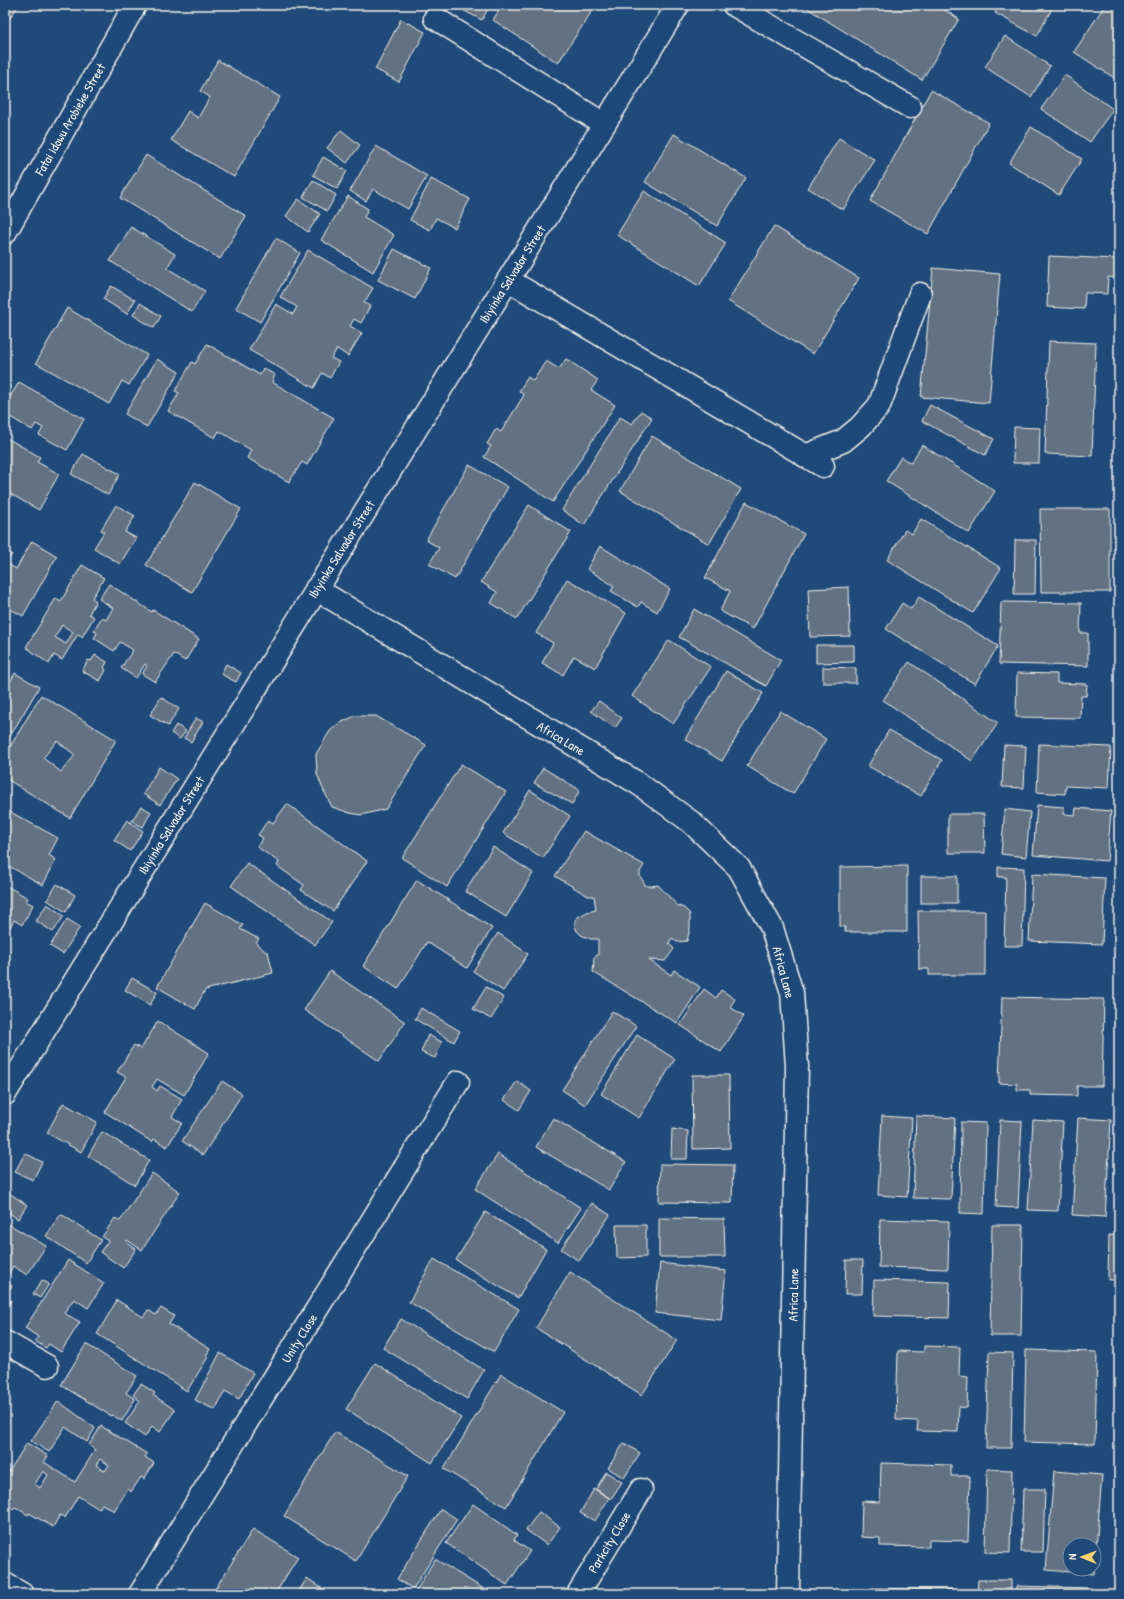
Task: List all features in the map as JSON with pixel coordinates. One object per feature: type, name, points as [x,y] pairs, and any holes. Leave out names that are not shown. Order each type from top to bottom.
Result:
[{"type":"street","name":"Fatai Idowu Arobieke Street","points":[[5,233],[135,5]]},
{"type":"street","name":"Ibiyinka Salvador Street","points":[[5,1094],[678,5]]},
{"type":"street","points":[[734,5],[910,107]]},
{"type":"street","points":[[435,18],[604,124]]},
{"type":"street","points":[[508,280],[814,461],[843,442],[860,427],[879,406],[920,294]]},
{"type":"street","name":"Africa Lane","points":[[316,589],[639,784],[691,822],[739,868],[772,928],[792,993],[797,1066],[788,1594]]},
{"type":"street","name":"Unity Close","points":[[140,1594],[458,1082]]},
{"type":"street","points":[[5,1342],[47,1366]]},
{"type":"street","name":"Parkcity Close","points":[[578,1594],[640,1490]]},
{"type":"street","points":[[5,1584],[22,1594]]},
{"type":"building","points":[[5,5],[19,5],[5,25]]},
{"type":"building","points":[[453,5],[490,5],[482,20]]},
{"type":"building","points":[[502,5],[596,5],[558,63],[493,20]]},
{"type":"building","points":[[802,5],[937,5],[959,19],[922,80]]},
{"type":"building","points":[[999,5],[1054,5],[1037,36],[995,13]]},
{"type":"building","points":[[1105,5],[1119,5],[1119,81],[1074,52]]},
{"type":"building","points":[[401,19],[425,32],[399,82],[375,69]]},
{"type":"building","points":[[1005,36],[1050,66],[1031,97],[985,67]]},
{"type":"building","points":[[218,60],[280,97],[234,177],[171,140],[188,111],[198,118],[210,97],[200,91]]},
{"type":"building","points":[[1065,75],[1113,109],[1090,142],[1041,109]]},
{"type":"building","points":[[931,90],[989,123],[928,234],[870,201]]},
{"type":"building","points":[[1031,127],[1082,159],[1059,195],[1009,163]]},
{"type":"building","points":[[341,130],[360,145],[347,163],[327,148]]},
{"type":"building","points":[[674,134],[746,178],[717,226],[645,182]]},
{"type":"building","points":[[839,138],[875,160],[843,210],[808,188]]},
{"type":"building","points":[[376,146],[427,176],[408,209],[373,189],[366,201],[350,191]]},
{"type":"building","points":[[146,155],[246,216],[220,259],[120,198]]},
{"type":"building","points":[[323,157],[347,171],[337,189],[313,175]]},
{"type":"building","points":[[431,179],[470,199],[455,228],[436,218],[430,230],[410,220]]},
{"type":"building","points":[[313,180],[336,195],[327,211],[303,197]]},
{"type":"building","points":[[644,191],[726,243],[699,286],[617,235]]},
{"type":"building","points":[[348,196],[368,209],[364,217],[394,235],[373,272],[321,240]]},
{"type":"building","points":[[298,199],[320,214],[308,232],[286,216]]},
{"type":"building","points":[[774,226],[859,278],[813,354],[728,301]]},
{"type":"building","points":[[131,227],[175,254],[167,268],[205,291],[192,312],[110,261]]},
{"type":"building","points":[[276,238],[300,253],[260,322],[236,308]]},
{"type":"building","points":[[394,249],[431,268],[415,299],[378,280]]},
{"type":"building","points":[[308,250],[373,288],[364,303],[370,306],[361,323],[354,319],[350,326],[362,333],[348,356],[337,349],[331,358],[339,362],[330,378],[322,373],[314,388],[249,350],[276,304],[293,314],[297,307],[280,297]]},
{"type":"building","points":[[1049,256],[1117,259],[1116,278],[1108,277],[1107,294],[1085,293],[1084,309],[1047,307]]},
{"type":"building","points":[[933,268],[1000,274],[989,403],[921,397]]},
{"type":"building","points":[[111,286],[135,300],[127,314],[103,299]]},
{"type":"building","points":[[140,303],[161,316],[154,328],[133,315]]},
{"type":"building","points":[[67,308],[147,355],[129,385],[122,381],[109,404],[36,363]]},
{"type":"building","points":[[1049,341],[1096,343],[1092,456],[1045,454]]},
{"type":"building","points":[[207,344],[260,375],[263,368],[275,375],[272,382],[334,418],[307,465],[302,462],[289,482],[247,458],[251,450],[219,431],[215,438],[168,411],[179,393],[175,391],[192,362],[195,364]]},
{"type":"building","points":[[157,359],[179,372],[147,427],[125,414]]},
{"type":"building","points":[[566,359],[598,380],[591,390],[615,405],[553,502],[484,457],[491,446],[487,444],[496,429],[501,432],[524,395],[519,391],[528,377],[533,381],[546,361],[559,369]]},
{"type":"building","points":[[19,382],[84,419],[67,450],[39,435],[43,428],[36,424],[32,430],[5,414],[5,398],[7,395],[10,397]]},
{"type":"building","points":[[930,405],[994,439],[985,455],[922,421]]},
{"type":"building","points":[[641,411],[652,418],[584,525],[562,510],[620,417],[632,424]]},
{"type":"building","points":[[1014,427],[1040,428],[1039,463],[1013,463]]},
{"type":"building","points":[[652,436],[741,489],[709,544],[620,491]]},
{"type":"building","points":[[5,437],[40,457],[37,462],[59,474],[39,510],[5,491]]},
{"type":"building","points":[[922,445],[995,491],[969,533],[886,481],[901,457],[911,463]]},
{"type":"building","points":[[83,454],[120,474],[108,495],[71,474]]},
{"type":"building","points":[[469,465],[508,487],[455,579],[429,564],[439,548],[426,540]]},
{"type":"building","points":[[195,482],[241,509],[192,592],[146,565]]},
{"type":"building","points":[[746,502],[804,534],[753,629],[720,611],[730,591],[705,578]]},
{"type":"building","points":[[116,505],[135,516],[125,532],[136,538],[120,564],[94,548],[104,532],[101,530]]},
{"type":"building","points":[[529,505],[571,532],[517,619],[491,603],[497,592],[481,582]]},
{"type":"building","points":[[1040,509],[1110,509],[1110,592],[1041,592]]},
{"type":"building","points":[[921,519],[1001,568],[973,613],[887,560],[905,530],[912,534]]},
{"type":"building","points":[[1015,540],[1036,540],[1035,594],[1014,594]]},
{"type":"building","points":[[32,541],[57,556],[23,616],[5,606],[5,550],[12,554],[6,563],[16,569]]},
{"type":"building","points":[[600,546],[670,589],[657,612],[641,602],[638,607],[611,591],[614,586],[587,569]]},
{"type":"building","points":[[82,565],[104,578],[92,598],[96,601],[89,614],[94,617],[82,637],[78,634],[62,660],[54,655],[49,664],[26,647],[56,598],[61,601]],"holes":[[[62,625],[73,632],[66,644],[55,637]]]},
{"type":"building","points":[[567,579],[626,613],[595,668],[574,656],[563,675],[542,663],[553,643],[536,633]]},
{"type":"building","points":[[109,584],[152,612],[153,610],[199,639],[185,661],[174,654],[155,682],[142,674],[147,666],[145,664],[136,678],[121,668],[133,650],[120,642],[114,651],[94,638],[97,633],[94,630],[102,617],[106,620],[113,608],[99,599]]},
{"type":"building","points":[[849,587],[850,636],[810,637],[808,589]]},
{"type":"building","points":[[919,597],[998,646],[975,684],[886,629],[902,603],[911,609]]},
{"type":"building","points":[[1001,602],[1081,603],[1080,633],[1088,633],[1088,666],[999,664]]},
{"type":"building","points":[[694,609],[781,660],[766,686],[679,637]]},
{"type":"building","points":[[669,640],[711,667],[673,724],[632,696]]},
{"type":"building","points":[[816,645],[854,645],[854,662],[816,663]]},
{"type":"building","points":[[95,655],[107,662],[104,668],[106,670],[100,681],[82,671],[88,660],[91,661]]},
{"type":"building","points":[[909,662],[998,723],[972,761],[883,700]]},
{"type":"building","points":[[226,664],[241,673],[236,682],[221,674]]},
{"type":"building","points":[[823,667],[856,668],[856,683],[823,683]]},
{"type":"building","points":[[726,671],[763,693],[722,761],[685,739]]},
{"type":"building","points":[[15,673],[39,687],[5,745],[5,691]]},
{"type":"building","points":[[1017,673],[1057,674],[1057,683],[1087,684],[1086,696],[1081,696],[1080,718],[1016,717]]},
{"type":"building","points":[[41,695],[116,740],[70,818],[5,778],[5,755]],"holes":[[[57,741],[75,755],[61,772],[43,758]]]},
{"type":"building","points":[[161,697],[179,709],[168,726],[150,715]]},
{"type":"building","points":[[599,701],[622,718],[615,728],[591,711]]},
{"type":"building","points":[[780,711],[826,739],[793,794],[747,766]]},
{"type":"building","points":[[355,716],[376,716],[426,745],[386,809],[361,815],[332,807],[317,774],[316,754],[330,731],[338,724]]},
{"type":"building","points":[[196,718],[203,722],[191,742],[184,738]]},
{"type":"building","points":[[176,725],[186,731],[180,739],[171,733]]},
{"type":"building","points":[[889,730],[942,760],[921,796],[868,766]]},
{"type":"building","points":[[1039,744],[1111,747],[1109,788],[1066,786],[1065,794],[1037,792]]},
{"type":"building","points":[[1004,745],[1026,746],[1024,788],[1002,787]]},
{"type":"building","points":[[461,764],[506,792],[447,887],[402,858]]},
{"type":"building","points":[[159,767],[177,779],[160,805],[143,794]]},
{"type":"building","points":[[543,768],[580,790],[572,804],[534,783]]},
{"type":"building","points":[[530,790],[570,816],[543,858],[503,833]]},
{"type":"building","points":[[287,804],[367,861],[333,911],[301,890],[304,885],[277,866],[279,862],[257,847],[263,838],[258,835],[268,820],[273,823]]},
{"type":"building","points":[[1037,805],[1064,807],[1064,814],[1075,815],[1076,808],[1111,811],[1107,861],[1033,855]]},
{"type":"building","points":[[141,806],[151,812],[143,827],[132,821]]},
{"type":"building","points":[[5,809],[58,838],[49,855],[56,860],[43,885],[5,864]]},
{"type":"building","points":[[1005,809],[1030,812],[1026,857],[1001,854]]},
{"type":"building","points":[[948,814],[984,814],[985,853],[948,853]]},
{"type":"building","points":[[127,820],[143,831],[130,851],[114,840]]},
{"type":"building","points":[[584,831],[644,865],[640,872],[640,876],[646,886],[658,885],[678,906],[684,908],[690,914],[690,928],[687,941],[677,942],[672,938],[669,943],[674,949],[665,961],[649,960],[671,975],[674,970],[700,987],[677,1023],[593,972],[594,957],[598,955],[598,939],[591,939],[581,935],[575,926],[575,920],[587,912],[596,910],[594,896],[588,896],[555,876]]},
{"type":"building","points":[[493,847],[533,873],[506,917],[465,891]]},
{"type":"building","points":[[247,863],[332,922],[315,945],[231,886]]},
{"type":"building","points":[[907,866],[907,932],[845,932],[845,927],[840,926],[840,867]]},
{"type":"building","points":[[998,867],[1024,868],[1022,946],[1004,946],[1006,877],[998,877]]},
{"type":"building","points":[[1032,874],[1105,878],[1102,944],[1029,941]]},
{"type":"building","points":[[921,876],[957,876],[957,903],[921,903]]},
{"type":"building","points":[[417,880],[492,928],[467,968],[427,942],[398,989],[363,966]]},
{"type":"building","points":[[57,884],[75,895],[66,912],[47,900]]},
{"type":"building","points":[[5,885],[28,898],[26,901],[33,905],[22,925],[14,920],[5,936]]},
{"type":"building","points":[[205,903],[243,925],[240,929],[259,939],[256,943],[268,952],[273,973],[205,990],[195,1009],[157,987]]},
{"type":"building","points":[[47,904],[64,916],[53,932],[36,921]]},
{"type":"building","points":[[918,911],[985,911],[985,975],[929,975],[929,969],[919,969]]},
{"type":"building","points":[[67,919],[80,927],[63,954],[50,946]]},
{"type":"building","points":[[498,933],[528,954],[503,991],[473,971]]},
{"type":"building","points":[[330,971],[405,1022],[379,1061],[304,1010]]},
{"type":"building","points":[[132,978],[157,992],[150,1005],[125,990]]},
{"type":"building","points":[[486,987],[504,998],[491,1019],[473,1009]]},
{"type":"building","points":[[704,989],[716,998],[721,990],[735,999],[730,1007],[744,1016],[721,1052],[680,1025]]},
{"type":"building","points":[[1002,997],[1104,999],[1102,1086],[1077,1086],[1077,1096],[1030,1095],[1030,1090],[1017,1090],[1017,1084],[999,1083]]},
{"type":"building","points":[[421,1008],[460,1031],[454,1042],[415,1019]]},
{"type":"building","points":[[612,1011],[636,1026],[585,1105],[562,1090]]},
{"type":"building","points":[[158,1021],[209,1053],[184,1095],[157,1079],[152,1087],[157,1091],[160,1086],[182,1099],[172,1117],[182,1123],[167,1147],[154,1139],[152,1142],[105,1112],[126,1077],[117,1072],[134,1045],[141,1049]]},
{"type":"building","points":[[428,1035],[442,1042],[435,1058],[421,1052]]},
{"type":"building","points":[[637,1035],[675,1059],[639,1118],[601,1094]]},
{"type":"building","points":[[692,1075],[729,1075],[730,1148],[693,1149]]},
{"type":"building","points":[[222,1081],[242,1094],[203,1155],[182,1141]]},
{"type":"building","points":[[517,1081],[531,1091],[519,1110],[504,1100]]},
{"type":"building","points":[[63,1103],[97,1122],[81,1152],[47,1133]]},
{"type":"building","points":[[882,1116],[912,1118],[907,1197],[878,1195]]},
{"type":"building","points":[[916,1116],[955,1118],[951,1199],[913,1198]]},
{"type":"building","points":[[553,1118],[626,1162],[609,1190],[536,1147]]},
{"type":"building","points":[[1078,1118],[1111,1120],[1105,1217],[1072,1215]]},
{"type":"building","points":[[1000,1120],[1022,1121],[1018,1208],[996,1207]]},
{"type":"building","points":[[1033,1120],[1063,1122],[1058,1211],[1028,1210]]},
{"type":"building","points":[[961,1122],[986,1123],[984,1214],[960,1213]]},
{"type":"building","points":[[672,1129],[688,1131],[687,1159],[671,1159]]},
{"type":"building","points":[[102,1132],[149,1160],[135,1185],[88,1156]]},
{"type":"building","points":[[25,1153],[42,1162],[33,1180],[15,1172]]},
{"type":"building","points":[[498,1154],[581,1208],[558,1243],[475,1189]]},
{"type":"building","points":[[660,1164],[733,1165],[732,1203],[659,1202]]},
{"type":"building","points":[[152,1173],[180,1192],[142,1250],[127,1240],[126,1242],[136,1249],[123,1268],[100,1252],[108,1241],[102,1237],[115,1218],[120,1221]]},
{"type":"building","points":[[6,1191],[27,1205],[18,1219],[5,1210]]},
{"type":"building","points":[[592,1203],[610,1215],[579,1261],[561,1249]]},
{"type":"building","points":[[485,1212],[546,1249],[518,1298],[456,1260]]},
{"type":"building","points":[[61,1214],[101,1240],[86,1263],[46,1236]]},
{"type":"building","points":[[659,1218],[724,1219],[725,1257],[659,1257]]},
{"type":"building","points":[[880,1219],[949,1221],[948,1269],[879,1267]]},
{"type":"building","points":[[5,1222],[46,1246],[27,1275],[13,1266],[5,1280]]},
{"type":"building","points":[[616,1225],[646,1225],[646,1257],[617,1258]]},
{"type":"building","points":[[992,1225],[1023,1225],[1021,1336],[990,1336]]},
{"type":"building","points":[[1109,1235],[1119,1236],[1119,1280],[1108,1280]]},
{"type":"building","points":[[434,1259],[519,1309],[494,1352],[409,1302]]},
{"type":"building","points":[[68,1260],[104,1283],[88,1308],[74,1299],[64,1313],[80,1322],[61,1352],[49,1344],[46,1348],[35,1341],[38,1337],[25,1328]]},
{"type":"building","points":[[846,1260],[863,1260],[862,1294],[845,1294]]},
{"type":"building","points":[[660,1263],[726,1271],[721,1320],[655,1313]]},
{"type":"building","points":[[570,1272],[677,1340],[642,1395],[536,1328]]},
{"type":"building","points":[[42,1280],[49,1284],[40,1298],[33,1294]]},
{"type":"building","points":[[874,1280],[950,1282],[949,1318],[873,1316]]},
{"type":"building","points":[[5,1282],[12,1286],[5,1297]]},
{"type":"building","points":[[5,1298],[11,1301],[5,1311]]},
{"type":"building","points":[[117,1300],[143,1317],[148,1310],[156,1315],[161,1308],[174,1316],[169,1324],[210,1349],[206,1356],[208,1357],[187,1391],[97,1334]]},
{"type":"building","points":[[401,1319],[484,1370],[467,1399],[383,1348]]},
{"type":"building","points":[[86,1344],[137,1376],[126,1393],[135,1399],[122,1421],[112,1415],[111,1416],[61,1385]]},
{"type":"building","points":[[924,1346],[960,1347],[959,1376],[968,1377],[967,1408],[959,1407],[958,1432],[917,1431],[918,1421],[896,1420],[898,1351],[924,1352]]},
{"type":"building","points":[[1026,1350],[1097,1352],[1095,1444],[1024,1442]]},
{"type":"building","points":[[989,1352],[1013,1353],[1011,1448],[986,1448]]},
{"type":"building","points":[[220,1353],[253,1373],[239,1399],[225,1391],[215,1410],[195,1400]]},
{"type":"building","points":[[375,1363],[461,1418],[432,1463],[346,1409]]},
{"type":"building","points":[[501,1374],[563,1412],[506,1507],[444,1469]]},
{"type":"building","points":[[141,1384],[155,1393],[153,1395],[175,1410],[160,1432],[152,1426],[145,1437],[125,1423],[140,1401],[133,1395]]},
{"type":"building","points":[[58,1401],[95,1428],[87,1442],[65,1427],[49,1452],[31,1441]]},
{"type":"building","points":[[101,1426],[147,1454],[145,1457],[154,1463],[144,1479],[141,1477],[131,1492],[128,1489],[114,1511],[102,1504],[99,1509],[78,1496],[65,1518],[60,1515],[53,1527],[29,1513],[28,1515],[15,1507],[13,1509],[5,1504],[5,1478],[27,1443],[48,1456],[44,1462],[75,1482],[95,1450],[89,1445]],"holes":[[[100,1459],[109,1465],[105,1471],[96,1465]],[[43,1471],[48,1475],[40,1488],[35,1484]]]},
{"type":"building","points":[[335,1432],[408,1476],[356,1561],[284,1516]]},
{"type":"building","points":[[624,1443],[640,1453],[624,1478],[608,1468]]},
{"type":"building","points":[[881,1463],[951,1465],[951,1476],[970,1476],[968,1541],[929,1540],[929,1547],[880,1546],[880,1538],[861,1537],[862,1501],[880,1502]]},
{"type":"building","points":[[987,1469],[1012,1470],[1010,1553],[985,1552]]},
{"type":"building","points":[[1054,1471],[1102,1475],[1097,1537],[1062,1537],[1062,1571],[1046,1570]]},
{"type":"building","points":[[606,1472],[622,1482],[611,1499],[596,1489]]},
{"type":"building","points":[[594,1489],[609,1498],[595,1521],[580,1513]]},
{"type":"building","points":[[1023,1489],[1045,1489],[1043,1552],[1021,1552]]},
{"type":"building","points":[[473,1504],[517,1535],[514,1540],[530,1551],[507,1585],[446,1543]]},
{"type":"building","points":[[441,1509],[457,1519],[413,1589],[397,1579]]},
{"type":"building","points":[[539,1512],[560,1527],[547,1545],[526,1530]]},
{"type":"building","points":[[253,1529],[298,1557],[275,1594],[212,1594]]},
{"type":"building","points":[[435,1559],[492,1594],[414,1594]]},
{"type":"building","points":[[307,1578],[330,1594],[297,1594]]},
{"type":"building","points":[[978,1580],[1011,1580],[1011,1594],[977,1594]]},
{"type":"building","points":[[1016,1586],[1091,1588],[1091,1594],[1016,1594]]},
{"type":"building","points":[[871,1588],[970,1590],[970,1594],[871,1594]]}]
